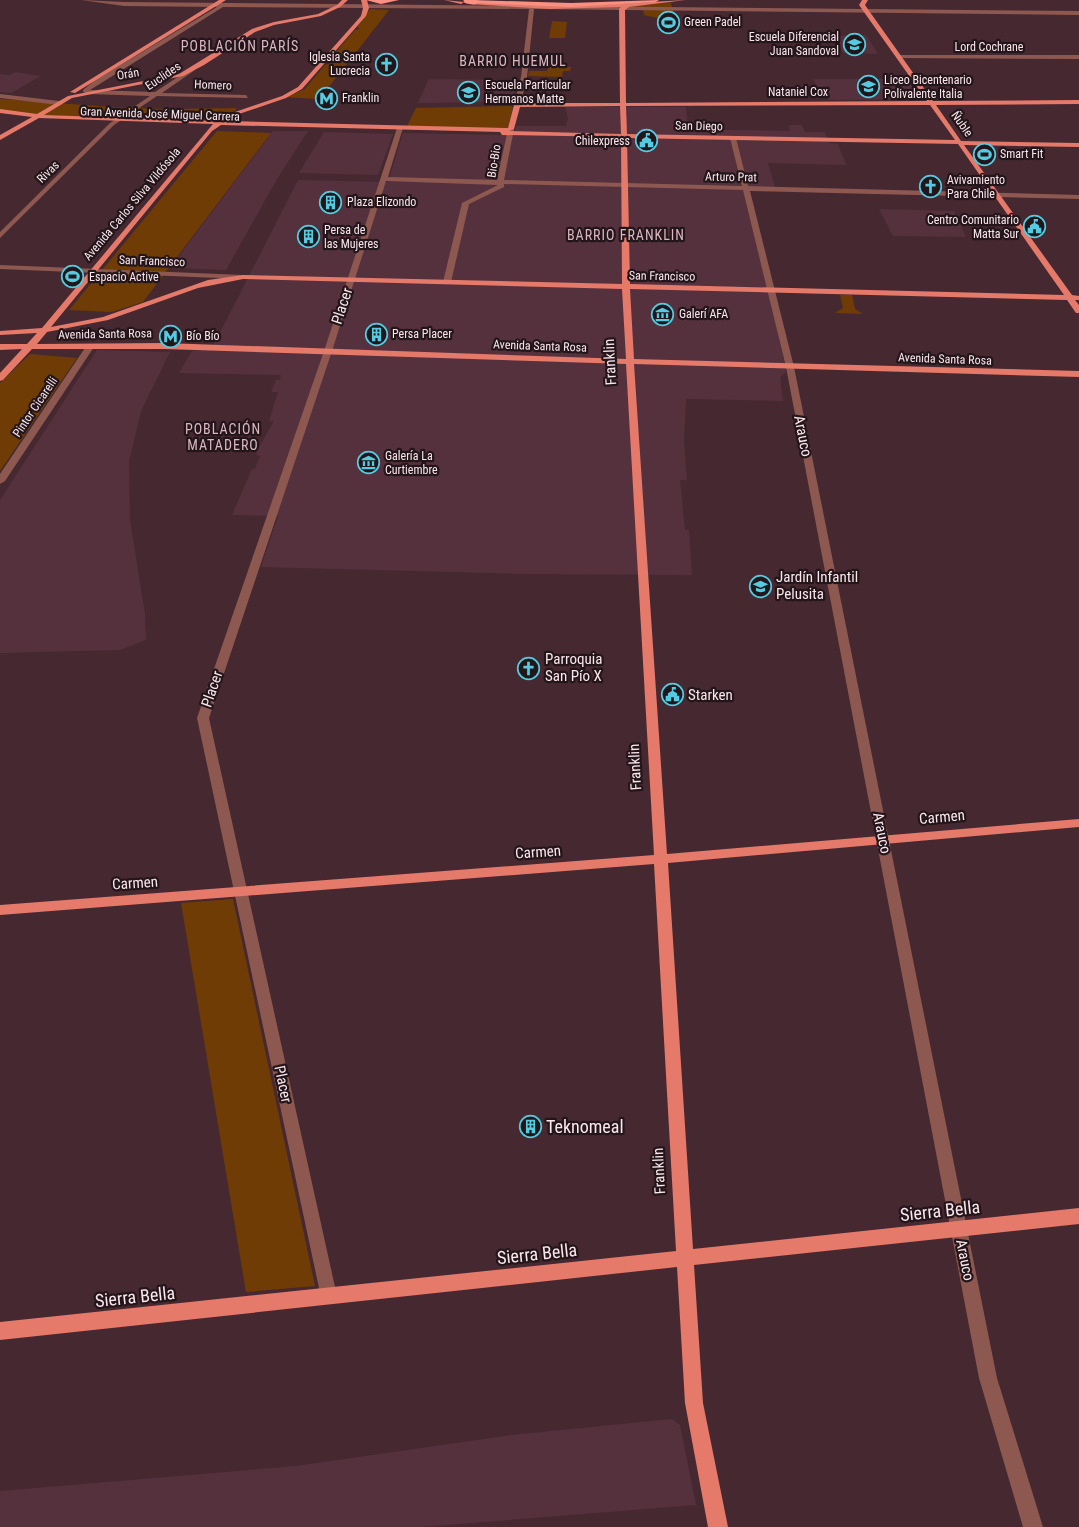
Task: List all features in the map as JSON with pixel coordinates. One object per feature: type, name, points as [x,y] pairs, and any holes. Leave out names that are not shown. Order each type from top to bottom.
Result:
[{"type":"highway","points":[[367,3],[396,0]]},
{"type":"highway","points":[[495,0],[598,2]]},
{"type":"highway","points":[[468,1],[544,4],[656,0]]},
{"type":"highway","points":[[529,7],[598,2]]},
{"type":"main road","points":[[339,7],[345,0]]},
{"type":"main road","points":[[215,125],[241,111],[284,97],[300,88],[360,20],[367,3],[364,0]]},
{"type":"main road","points":[[446,0],[529,7],[628,5],[682,0]]},
{"type":"main road","points":[[867,11],[862,5],[868,1]]},
{"type":"main road","points":[[622,9],[628,5]]},
{"type":"main road","name":"Euclides","points":[[193,70],[251,31],[339,7]]},
{"type":"main road","name":"Franklin","points":[[622,9],[626,286],[694,1403],[718,1527]]},
{"type":"main road","name":"Ñuble","points":[[867,11],[1079,311]]},
{"type":"main road","points":[[0,138],[128,61]]},
{"type":"main road","name":"Orán","points":[[63,101],[89,92],[172,77],[193,70]]},
{"type":"main road","name":"Nataniel Cox","points":[[517,105],[1079,102]]},
{"type":"main road","name":"Bio-Bio","points":[[511,131],[517,105]]},
{"type":"main road","name":"Gran Avenida José Miguel Carrera","points":[[0,113],[36,118],[319,130]]},
{"type":"main road","points":[[231,116],[231,121],[238,124]]},
{"type":"main road","name":"Gran Avenida José Miguel Carrera","points":[[215,125],[302,126]]},
{"type":"main road","name":"Avenida Carlos Silva Vildósola","points":[[0,378],[32,344],[215,125]]},
{"type":"main road","name":"San Diego","points":[[302,126],[400,130]]},
{"type":"main road","name":"San Diego","points":[[319,130],[511,131],[624,136],[1079,145]]},
{"type":"main road","name":"San Francisco","points":[[230,278],[351,279],[1079,298]]},
{"type":"main road","name":"Avenida Santa Rosa","points":[[0,333],[77,325],[118,315],[195,285],[230,278]]},
{"type":"main road","points":[[56,315],[63,322],[77,325]]},
{"type":"main road","points":[[20,332],[31,335],[32,344]]},
{"type":"main road","name":"Avenida Santa Rosa","points":[[0,347],[32,344],[90,347],[164,346],[328,350],[630,362],[1079,374]]},
{"type":"main road","name":"Carmen","points":[[0,910],[660,859],[883,838],[1079,823]]},
{"type":"main road","name":"Sierra Bella","points":[[0,1331],[1079,1216]]},
{"type":"street","points":[[84,0],[124,4],[339,7],[367,3],[454,7],[1079,12]]},
{"type":"street","points":[[89,92],[85,91],[87,88],[128,61],[229,0]]},
{"type":"street","points":[[299,6],[304,0]]},
{"type":"street","points":[[454,7],[468,1]]},
{"type":"street","points":[[868,1],[874,11]]},
{"type":"street","name":"Bio-Bio","points":[[517,105],[524,77],[529,7]]},
{"type":"street","name":"Lord Cochrane","points":[[900,57],[1079,57]]},
{"type":"street","name":"Euclides","points":[[114,122],[193,70]]},
{"type":"street","name":"Homero","points":[[89,92],[246,97],[240,105],[241,111]]},
{"type":"street","points":[[0,96],[63,101]]},
{"type":"street","name":"Rivas","points":[[0,236],[114,122]]},
{"type":"street","name":"Placer","points":[[328,1296],[242,891],[203,718],[328,350],[400,130]]},
{"type":"street","name":"Bio-Bio","points":[[447,282],[466,203],[501,187],[500,182],[511,131]]},
{"type":"street","name":"Arauco","points":[[733,138],[790,367],[988,1378],[1033,1527]]},
{"type":"street","name":"Arturo Prat","points":[[384,179],[1079,197]]},
{"type":"street","name":"San Francisco","points":[[0,267],[223,274],[243,277]]},
{"type":"street","name":"Pintor Cicarelli","points":[[0,481],[90,347]]},
{"type":"shaded area","points":[[671,2],[674,15],[657,18],[644,15],[643,8],[627,7]]},
{"type":"shaded area","points":[[370,9],[389,10],[332,83],[316,99],[286,97],[305,89],[325,65],[331,63],[327,62],[355,30],[360,29],[357,27]]},
{"type":"shaded area","points":[[552,21],[567,22],[565,38],[549,38]]},
{"type":"shaded area","name":"Escuela Diferencial Juan Sandoval","points":[[866,35],[878,54],[843,53],[834,36]]},
{"type":"shaded area","points":[[548,67],[571,67],[570,71],[563,71],[562,77],[528,76],[529,71],[547,71]]},
{"type":"shaded area","points":[[16,72],[41,76],[11,93],[0,92],[0,74],[9,75]]},
{"type":"shaded area","name":"Escuela Particular Hermanos Matte","points":[[429,79],[517,81],[513,102],[418,103]]},
{"type":"shaded area","name":"Liceo Bicentenario Polivalente Italia","points":[[813,79],[911,79],[925,99],[830,100],[822,95]]},
{"type":"shaded area","points":[[0,99],[126,108],[236,108],[236,110],[216,121],[36,115],[0,110]]},
{"type":"shaded area","points":[[513,107],[508,128],[505,129],[407,126],[416,108]]},
{"type":"shaded area","points":[[565,107],[686,107],[688,129],[790,131],[789,125],[802,125],[805,132],[825,132],[829,143],[838,144],[846,165],[768,163],[776,191],[749,189],[786,372],[780,377],[783,401],[686,399],[684,440],[687,480],[680,480],[685,530],[689,530],[692,575],[525,574],[261,567],[278,516],[232,515],[252,469],[255,469],[260,456],[256,455],[258,449],[274,421],[269,421],[278,392],[271,392],[276,380],[280,380],[281,375],[179,373],[192,351],[211,350],[298,180],[388,182],[403,133],[513,135],[516,126],[566,126],[568,118]]},
{"type":"shaded area","points":[[217,131],[271,133],[143,302],[112,312],[69,310]]},
{"type":"shaded area","points":[[273,131],[308,131],[277,179],[226,270],[170,268]]},
{"type":"shaded area","points":[[324,132],[393,134],[378,175],[299,173]]},
{"type":"shaded area","points":[[879,209],[954,211],[966,237],[893,236]]},
{"type":"shaded area","points":[[840,295],[852,295],[855,309],[863,314],[835,313],[843,308]]},
{"type":"shaded area","points":[[97,350],[170,352],[141,411],[129,462],[130,520],[145,614],[146,640],[120,650],[0,653],[0,500]]},
{"type":"shaded area","points":[[30,354],[77,358],[0,471],[0,383]]},
{"type":"shaded area","points":[[233,899],[315,1286],[246,1292],[181,903]]},
{"type":"shaded area","points":[[672,1419],[680,1425],[696,1505],[422,1527],[0,1527],[0,1491],[296,1466],[511,1435]]},
{"type":"place","name":"Green Padel","points":[[668,22]]},
{"type":"place","name":"Escuela Diferencial Juan Sandoval","points":[[855,44]]},
{"type":"place","name":"Iglesia Santa Lucrecia","points":[[386,64]]},
{"type":"place","name":"Liceo Bicentenario Polivalente Italia","points":[[868,87]]},
{"type":"place","name":"Escuela Particular Hermanos Matte","points":[[469,92]]},
{"type":"place","name":"Franklin","points":[[326,98]]},
{"type":"place","name":"Chilexpress","points":[[646,141]]},
{"type":"place","name":"Smart Fit","points":[[984,154]]},
{"type":"place","name":"Avivamiento Para Chile","points":[[931,187]]},
{"type":"place","name":"Plaza Elizondo","points":[[331,202]]},
{"type":"place","name":"Centro Comunitario Matta Sur","points":[[1035,227]]},
{"type":"place","name":"Persa de las Mujeres","points":[[308,237]]},
{"type":"place","name":"Espacio Active","points":[[73,277]]},
{"type":"place","name":"Galerí AFA","points":[[663,314]]},
{"type":"place","name":"Persa Placer","points":[[376,334]]},
{"type":"place","name":"Bío Bío","points":[[170,336]]},
{"type":"place","name":"Galería La Curtiembre","points":[[369,463]]},
{"type":"place","name":"Jardín Infantil Pelusita","points":[[760,586]]},
{"type":"place","name":"Parroquia San Pío X","points":[[529,668]]},
{"type":"place","name":"Starken","points":[[672,695]]},
{"type":"place","name":"Teknomeal","points":[[530,1127]]},
{"type":"district","name":"POBLACIÓN PARÍS","points":[[240,46]]},
{"type":"district","name":"BARRIO HUEMUL","points":[[513,61]]},
{"type":"district","name":"BARRIO FRANKLIN","points":[[626,235]]},
{"type":"district","name":"POBLACIÓN MATADERO","points":[[223,438]]}]
